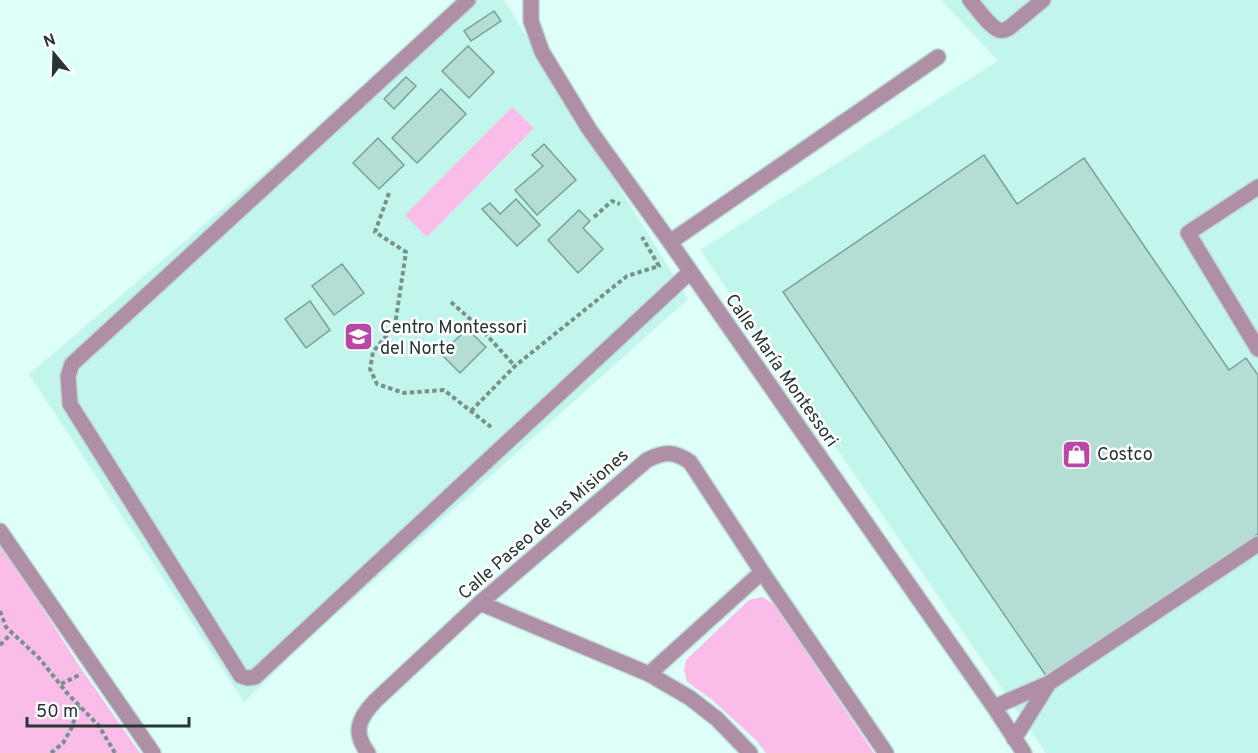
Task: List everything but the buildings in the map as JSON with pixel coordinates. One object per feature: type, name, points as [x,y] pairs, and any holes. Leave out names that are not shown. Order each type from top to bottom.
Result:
[{"type":"street","points":[[468,0],[72,364],[68,376],[70,404],[241,676],[255,677],[690,272]]},
{"type":"street","name":"Calle María Montessori","points":[[531,0],[531,21],[542,51],[589,129],[670,242],[1024,753]]},
{"type":"street","points":[[970,0],[993,26],[1002,30],[1009,28],[1037,2]]},
{"type":"street","points":[[670,242],[938,57]]},
{"type":"street","points":[[1258,187],[1188,233],[1258,349]]},
{"type":"street","name":"Calle Paseo de las Misiones","points":[[368,753],[360,737],[359,724],[363,713],[480,603],[647,460],[658,454],[669,453],[680,455],[690,462],[886,753]]},
{"type":"street","points":[[0,531],[153,753]]},
{"type":"street","points":[[994,707],[1048,683],[1258,543]]},
{"type":"street","points":[[648,674],[762,572]]},
{"type":"street","points":[[480,603],[648,674],[690,698],[717,719],[750,753]]},
{"type":"street","points":[[1014,739],[1048,683]]},
{"type":"path","points":[[389,193],[375,232],[406,252],[395,325],[373,352],[370,369],[377,384],[404,393],[444,390],[491,427]]},
{"type":"path","points":[[594,217],[612,201],[623,204]]},
{"type":"path","points":[[471,411],[514,366],[627,276],[658,266]]},
{"type":"path","points":[[451,302],[481,329],[514,366]]},
{"type":"path","points":[[0,611],[6,627],[39,657],[99,726],[115,753]]},
{"type":"path","points":[[0,645],[12,633]]},
{"type":"path","points":[[61,684],[84,672]]},
{"type":"path","points":[[51,753],[63,743],[80,706]]},
{"type":"shaded area","name":"Centro Montessori del Norte","points":[[467,0],[504,0],[688,299],[303,644],[244,702],[29,374]]},
{"type":"shaded area","name":"Costco","points":[[941,0],[1258,0],[1258,753],[1046,753],[700,250],[998,61]]},
{"type":"shaded area","points":[[512,107],[534,128],[427,237],[405,215]]},
{"type":"shaded area","points":[[0,542],[78,664],[140,753],[0,753]]},
{"type":"shaded area","points":[[762,597],[774,604],[874,753],[766,753],[755,739],[711,699],[687,682],[684,670],[686,660],[749,600]]},
{"type":"place","name":"Centro Montessori del Norte","points":[[359,337]]},
{"type":"place","name":"Costco","points":[[1076,454]]}]
